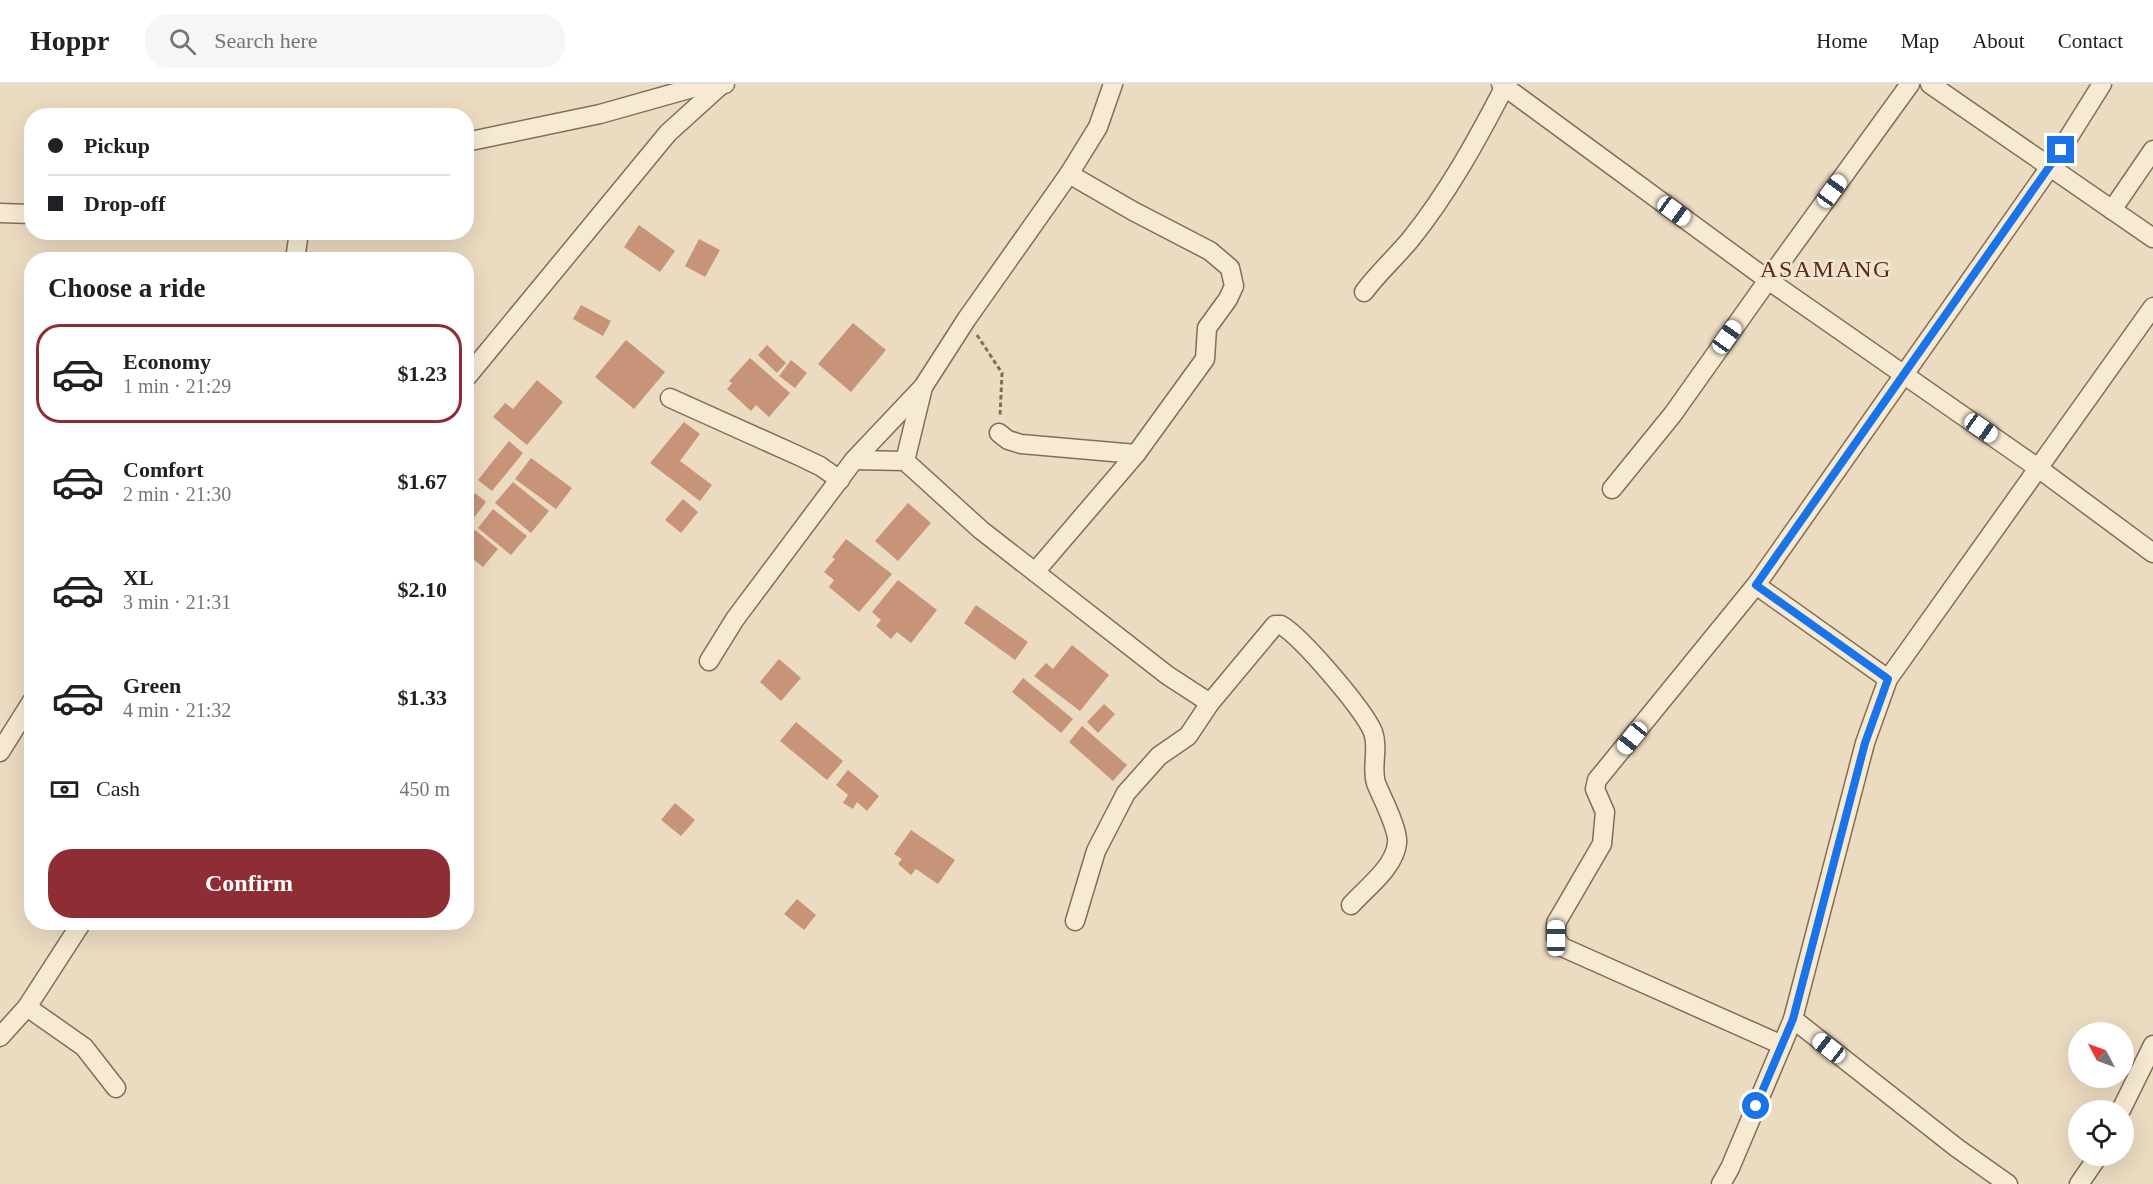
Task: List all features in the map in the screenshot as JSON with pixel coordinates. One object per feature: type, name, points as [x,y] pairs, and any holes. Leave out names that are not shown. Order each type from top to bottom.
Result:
[{"type":"street","points":[[474,140],[600,114],[696,87],[727,84]]},
{"type":"street","points":[[709,661],[735,619],[855,459],[923,387],[966,320],[1069,174],[1098,127],[1113,84]]},
{"type":"street","points":[[1612,489],[1673,414],[1910,84]]},
{"type":"street","points":[[1930,84],[2153,238]]},
{"type":"street","points":[[1782,1045],[1562,947],[1556,938],[1556,922],[1602,844],[1605,812],[1595,789],[1597,780],[1756,585],[2050,167],[2102,84]]},
{"type":"street","points":[[474,366],[668,133],[721,85]]},
{"type":"street","points":[[1364,292],[1381,269],[1410,241],[1467,160],[1503,85],[1768,279],[2038,468],[2153,553]]},
{"type":"street","points":[[2112,210],[2153,150]]},
{"type":"street","points":[[1035,572],[1136,454],[1205,359],[1207,328],[1228,299],[1234,286],[1230,268],[1210,251],[1133,212],[1069,174]]},
{"type":"street","points":[[0,213],[24,214]]},
{"type":"street","points":[[1720,1184],[1730,1168],[1793,1019],[1865,743],[1888,679],[2153,307]]},
{"type":"street","points":[[905,461],[923,387]]},
{"type":"street","points":[[669,398],[810,461],[840,480]]},
{"type":"street","points":[[999,433],[1008,440],[1021,444],[1136,454]]},
{"type":"street","points":[[855,459],[905,461],[981,530],[1167,675],[1210,703]]},
{"type":"street","points":[[1756,585],[1888,679]]},
{"type":"street","points":[[1075,921],[1096,851],[1126,793],[1159,756],[1188,736],[1210,703],[1275,625],[1281,625],[1311,651],[1352,700],[1373,732],[1376,754],[1375,780],[1398,842],[1391,861],[1351,905]]},
{"type":"street","points":[[0,752],[24,714]]},
{"type":"street","points":[[0,1037],[27,1007],[77,930]]},
{"type":"street","points":[[27,1007],[84,1047],[116,1088]]},
{"type":"street","points":[[1793,1019],[1957,1148],[2008,1184]]},
{"type":"street","points":[[2126,1100],[2153,1045]]},
{"type":"street","points":[[2079,1184],[2091,1166]]},
{"type":"path","points":[[966,320],[989,350],[1002,373],[1000,417],[997,424],[999,433]]},
{"type":"building","points":[[639,225],[675,251],[660,272],[624,247]]},
{"type":"building","points":[[699,239],[720,250],[705,277],[685,266]]},
{"type":"building","points":[[581,305],[611,321],[603,336],[573,319]]},
{"type":"building","points":[[853,323],[886,350],[851,392],[818,364]]},
{"type":"building","points":[[626,340],[665,372],[634,409],[595,377]]},
{"type":"building","points":[[767,345],[786,363],[777,373],[758,355]]},
{"type":"building","points":[[750,358],[790,393],[769,417],[756,405],[751,411],[727,389],[732,383],[729,381]]},
{"type":"building","points":[[791,360],[807,373],[795,388],[779,376]]},
{"type":"building","points":[[537,380],[563,402],[527,445],[493,417],[505,403],[513,409]]},
{"type":"building","points":[[684,422],[700,434],[680,461],[712,485],[700,501],[650,463]]},
{"type":"building","points":[[509,441],[523,453],[492,491],[478,480]]},
{"type":"building","points":[[531,458],[572,488],[556,509],[515,479]]},
{"type":"building","points":[[513,482],[549,511],[531,533],[495,503]]},
{"type":"building","points":[[474,494],[486,502],[474,518]]},
{"type":"building","points":[[683,499],[698,512],[681,533],[665,520]]},
{"type":"building","points":[[908,503],[931,523],[898,561],[875,541]]},
{"type":"building","points":[[493,509],[527,536],[511,555],[478,528]]},
{"type":"building","points":[[474,531],[498,549],[483,567],[474,560]]},
{"type":"building","points":[[846,539],[892,574],[859,612],[829,587],[834,580],[824,572],[835,559],[832,557]]},
{"type":"building","points":[[898,580],[937,610],[911,643],[897,632],[891,639],[876,626],[881,620],[872,612]]},
{"type":"building","points":[[976,605],[1028,642],[1015,660],[964,623]]},
{"type":"building","points":[[1072,645],[1109,675],[1080,711],[1034,676],[1046,663],[1053,669]]},
{"type":"building","points":[[779,659],[801,678],[781,701],[760,682]]},
{"type":"building","points":[[1023,678],[1073,719],[1061,733],[1012,692]]},
{"type":"building","points":[[1104,704],[1115,714],[1098,733],[1087,722]]},
{"type":"building","points":[[796,722],[843,761],[827,780],[780,741]]},
{"type":"building","points":[[1082,726],[1127,765],[1113,781],[1069,742]]},
{"type":"building","points":[[848,770],[879,796],[867,811],[857,802],[853,809],[843,803],[848,795],[836,785]]},
{"type":"building","points":[[675,803],[695,820],[681,836],[661,820]]},
{"type":"building","points":[[911,830],[955,860],[938,884],[916,869],[911,875],[898,864],[902,859],[894,854]]},
{"type":"building","points":[[797,899],[816,915],[804,930],[784,914]]},
{"type":"district","name":"ASAMANG","points":[[1826,269]]},
{"type":"route","points":[[1756,1106],[1793,1019],[1865,743],[1888,679],[1756,585],[2061,150]]}]
